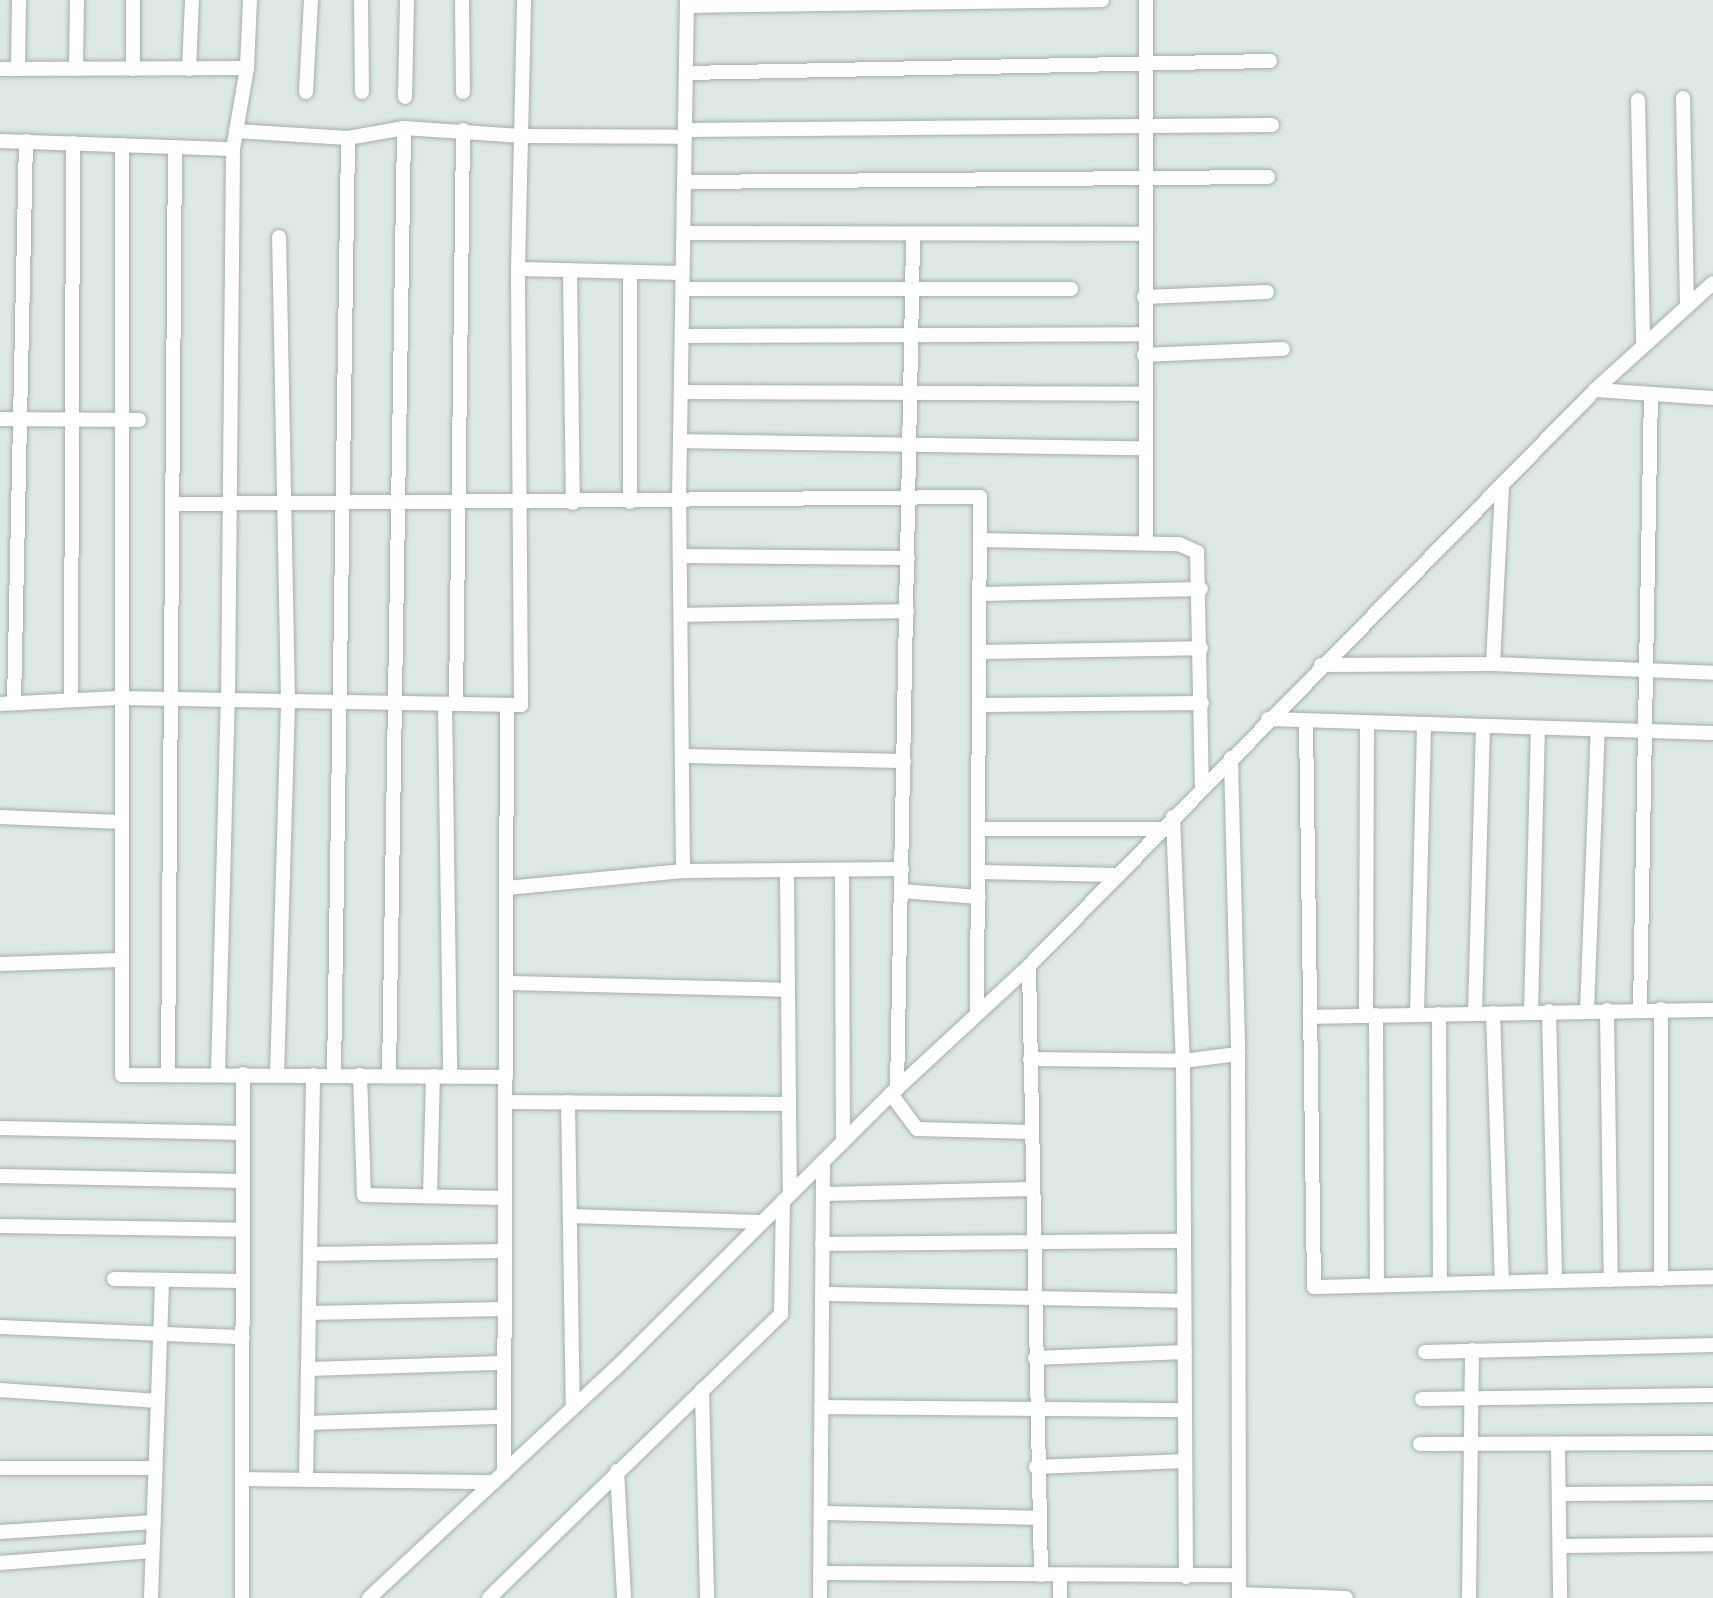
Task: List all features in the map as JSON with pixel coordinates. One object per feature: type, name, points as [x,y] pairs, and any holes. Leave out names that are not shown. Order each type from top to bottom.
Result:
[{"type":"street","points":[[18,69],[19,0]]},
{"type":"street","points":[[76,69],[77,0]]},
{"type":"street","points":[[133,0],[133,69]]},
{"type":"street","points":[[189,69],[192,0]]},
{"type":"street","points":[[218,1073],[228,700],[233,149],[247,68],[250,0]]},
{"type":"street","points":[[306,92],[311,0]]},
{"type":"street","points":[[361,0],[362,92]]},
{"type":"street","points":[[405,97],[407,0]]},
{"type":"street","points":[[462,0],[463,92]]},
{"type":"street","points":[[26,141],[21,419],[7,704],[71,698],[118,698],[521,705],[518,269],[524,0]]},
{"type":"street","points":[[683,871],[679,501],[687,3],[1102,0]]},
{"type":"street","points":[[1146,0],[1146,543]]},
{"type":"street","points":[[686,73],[1270,61]]},
{"type":"street","points":[[0,69],[247,68]]},
{"type":"street","points":[[1683,98],[1687,306]]},
{"type":"street","points":[[1638,100],[1643,346]]},
{"type":"street","points":[[236,131],[348,138],[404,128],[520,136],[1272,125]]},
{"type":"street","points":[[389,1076],[404,128]]},
{"type":"street","points":[[450,1076],[451,704],[461,501],[463,130]]},
{"type":"street","points":[[334,1075],[340,702],[339,502],[348,138]]},
{"type":"street","points":[[0,141],[233,149]]},
{"type":"street","points":[[71,698],[69,419],[73,143]]},
{"type":"street","points":[[122,145],[118,420],[122,1075],[218,1073],[506,1077]]},
{"type":"street","points":[[168,1074],[175,147]]},
{"type":"street","points":[[684,182],[1268,177]]},
{"type":"street","points":[[684,233],[913,237],[1145,234]]},
{"type":"street","points":[[277,1075],[288,701],[279,237]]},
{"type":"street","points":[[913,237],[902,869],[894,1092],[917,1129],[1032,1132]]},
{"type":"street","points":[[518,269],[630,272],[683,281],[1071,289]]},
{"type":"street","points":[[570,270],[573,503]]},
{"type":"street","points":[[630,272],[630,502]]},
{"type":"street","points":[[369,1598],[573,1408],[894,1092],[1029,966],[1321,665],[1595,390],[1713,283]]},
{"type":"street","points":[[1144,297],[1267,292]]},
{"type":"street","points":[[682,336],[911,338],[1144,334]]},
{"type":"street","points":[[1144,355],[1283,349]]},
{"type":"street","points":[[681,392],[910,390],[1144,394]]},
{"type":"street","points":[[1595,390],[1713,398]]},
{"type":"street","points":[[1640,1009],[1649,731],[1651,394]]},
{"type":"street","points":[[0,419],[139,420]]},
{"type":"street","points":[[680,441],[1145,448]]},
{"type":"street","points":[[1493,664],[1502,485]]},
{"type":"street","points":[[174,504],[461,501],[521,504],[980,497],[977,1014]]},
{"type":"street","points":[[980,540],[1192,546],[1197,552],[1201,589],[1202,787]]},
{"type":"street","points":[[680,556],[908,558]]},
{"type":"street","points":[[980,594],[1201,589]]},
{"type":"street","points":[[681,615],[907,611]]},
{"type":"street","points":[[980,652],[1201,648]]},
{"type":"street","points":[[1321,665],[1493,664],[1713,673]]},
{"type":"street","points":[[980,705],[1202,703]]},
{"type":"street","points":[[499,1478],[503,1417],[507,705]]},
{"type":"street","points":[[1268,719],[1713,733]]},
{"type":"street","points":[[1306,721],[1314,1287],[1713,1277]]},
{"type":"street","points":[[1367,722],[1377,1285]]},
{"type":"street","points":[[1417,1014],[1424,724]]},
{"type":"street","points":[[1475,1013],[1483,726]]},
{"type":"street","points":[[1531,1012],[1538,728]]},
{"type":"street","points":[[1587,1011],[1598,730]]},
{"type":"street","points":[[682,756],[904,761]]},
{"type":"street","points":[[1231,758],[1238,1054],[1239,1596],[1346,1598]]},
{"type":"street","points":[[0,817],[120,822]]},
{"type":"street","points":[[1173,817],[1183,1061],[1186,1577]]},
{"type":"street","points":[[980,829],[1161,829]]},
{"type":"street","points":[[507,888],[683,871],[787,874],[902,869]]},
{"type":"street","points":[[842,872],[843,1142]]},
{"type":"street","points":[[980,872],[1116,875]]},
{"type":"street","points":[[489,1598],[781,1314],[789,1104],[787,874]]},
{"type":"street","points":[[901,891],[979,897]]},
{"type":"street","points":[[0,964],[121,960]]},
{"type":"street","points":[[1029,966],[1036,1467],[1041,1575]]},
{"type":"street","points":[[507,983],[788,990]]},
{"type":"street","points":[[1661,1009],[1661,1279]]},
{"type":"street","points":[[1607,1010],[1611,1280]]},
{"type":"street","points":[[1310,1017],[1713,1010]]},
{"type":"street","points":[[1549,1011],[1555,1281]]},
{"type":"street","points":[[1493,1013],[1502,1282]]},
{"type":"street","points":[[1439,1014],[1440,1284]]},
{"type":"street","points":[[1030,1059],[1183,1061],[1238,1054]]},
{"type":"street","points":[[242,1598],[243,1074]]},
{"type":"street","points":[[306,1480],[313,1075]]},
{"type":"street","points":[[360,1075],[364,1195],[505,1198]]},
{"type":"street","points":[[430,1196],[433,1076]]},
{"type":"street","points":[[506,1102],[789,1104]]},
{"type":"street","points":[[568,1102],[573,1408]]},
{"type":"street","points":[[0,1128],[243,1133]]},
{"type":"street","points":[[820,1598],[823,1162]]},
{"type":"street","points":[[0,1176],[243,1181]]},
{"type":"street","points":[[823,1194],[1032,1189]]},
{"type":"street","points":[[570,1216],[761,1222]]},
{"type":"street","points":[[0,1226],[243,1230]]},
{"type":"street","points":[[822,1244],[1033,1245],[1184,1241]]},
{"type":"street","points":[[310,1254],[504,1251]]},
{"type":"street","points":[[114,1279],[243,1281]]},
{"type":"street","points":[[151,1598],[162,1280]]},
{"type":"street","points":[[822,1294],[1034,1302],[1184,1301]]},
{"type":"street","points":[[309,1313],[504,1309]]},
{"type":"street","points":[[0,1327],[160,1336],[243,1337]]},
{"type":"street","points":[[1425,1352],[1713,1345]]},
{"type":"street","points":[[1469,1598],[1472,1350]]},
{"type":"street","points":[[1035,1358],[1185,1352]]},
{"type":"street","points":[[308,1369],[503,1363]]},
{"type":"street","points":[[0,1390],[158,1401]]},
{"type":"street","points":[[702,1390],[707,1598]]},
{"type":"street","points":[[1422,1399],[1713,1395]]},
{"type":"street","points":[[821,1407],[1185,1410]]},
{"type":"street","points":[[307,1423],[503,1417]]},
{"type":"street","points":[[1420,1444],[1558,1447],[1713,1443]]},
{"type":"street","points":[[1558,1447],[1560,1598]]},
{"type":"street","points":[[1036,1467],[1185,1461]]},
{"type":"street","points":[[0,1468],[155,1468]]},
{"type":"street","points":[[617,1471],[624,1598]]},
{"type":"street","points":[[242,1479],[499,1478]]},
{"type":"street","points":[[1559,1494],[1713,1493]]},
{"type":"street","points":[[821,1513],[1038,1518]]},
{"type":"street","points":[[0,1532],[154,1522]]},
{"type":"street","points":[[1560,1546],[1713,1544]]},
{"type":"street","points":[[0,1563],[152,1551]]},
{"type":"street","points":[[820,1573],[1239,1575]]},
{"type":"street","points":[[1060,1575],[1060,1598]]}]
